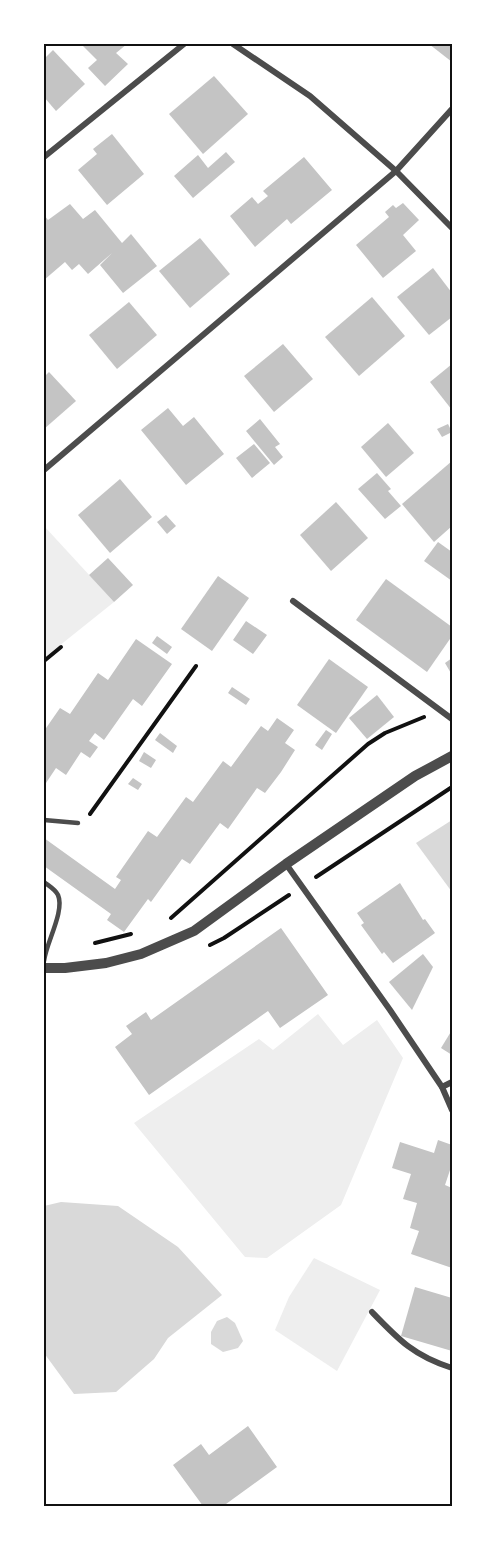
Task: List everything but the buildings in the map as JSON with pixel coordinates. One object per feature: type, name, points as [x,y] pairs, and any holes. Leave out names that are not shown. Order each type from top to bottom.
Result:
[{"type":"street","points":[[44,157],[184,44]]},
{"type":"street","points":[[233,44],[310,96],[396,171],[453,228]]},
{"type":"street","points":[[44,470],[396,171],[453,109]]},
{"type":"street","points":[[293,601],[453,719]]},
{"type":"street","points":[[44,968],[106,963],[141,954],[194,931],[286,864],[415,776],[453,756]]},
{"type":"street","points":[[286,864],[390,1010],[442,1087],[453,1110]]},
{"type":"street","points":[[442,1087],[453,1082]]},
{"type":"street","points":[[372,1312],[398,1339],[416,1353],[453,1368]]},
{"type":"lane","points":[[44,820],[78,823]]},
{"type":"lane","points":[[44,882],[59,897],[60,907],[45,950],[44,961]]},
{"type":"path","points":[[44,661],[61,647]]},
{"type":"path","points":[[78,823],[88,817],[196,666]]},
{"type":"path","points":[[165,921],[173,917],[368,744],[385,733],[442,710]]},
{"type":"path","points":[[93,944],[138,933]]},
{"type":"shaded area","points":[[44,526],[114,602],[44,658]]},
{"type":"shaded area","points":[[452,820],[452,892],[416,843]]},
{"type":"shaded area","points":[[318,1014],[343,1045],[377,1020],[403,1058],[341,1205],[267,1258],[245,1257],[134,1123],[259,1039],[273,1050]]},
{"type":"shaded area","points":[[61,1202],[118,1206],[178,1247],[222,1295],[168,1338],[154,1359],[116,1392],[74,1394],[44,1353],[44,1206]]},
{"type":"shaded area","points":[[314,1258],[380,1290],[337,1371],[275,1330],[289,1297]]},
{"type":"shaded area","points":[[227,1317],[235,1323],[243,1341],[238,1348],[223,1352],[211,1344],[211,1332],[217,1321]]}]
